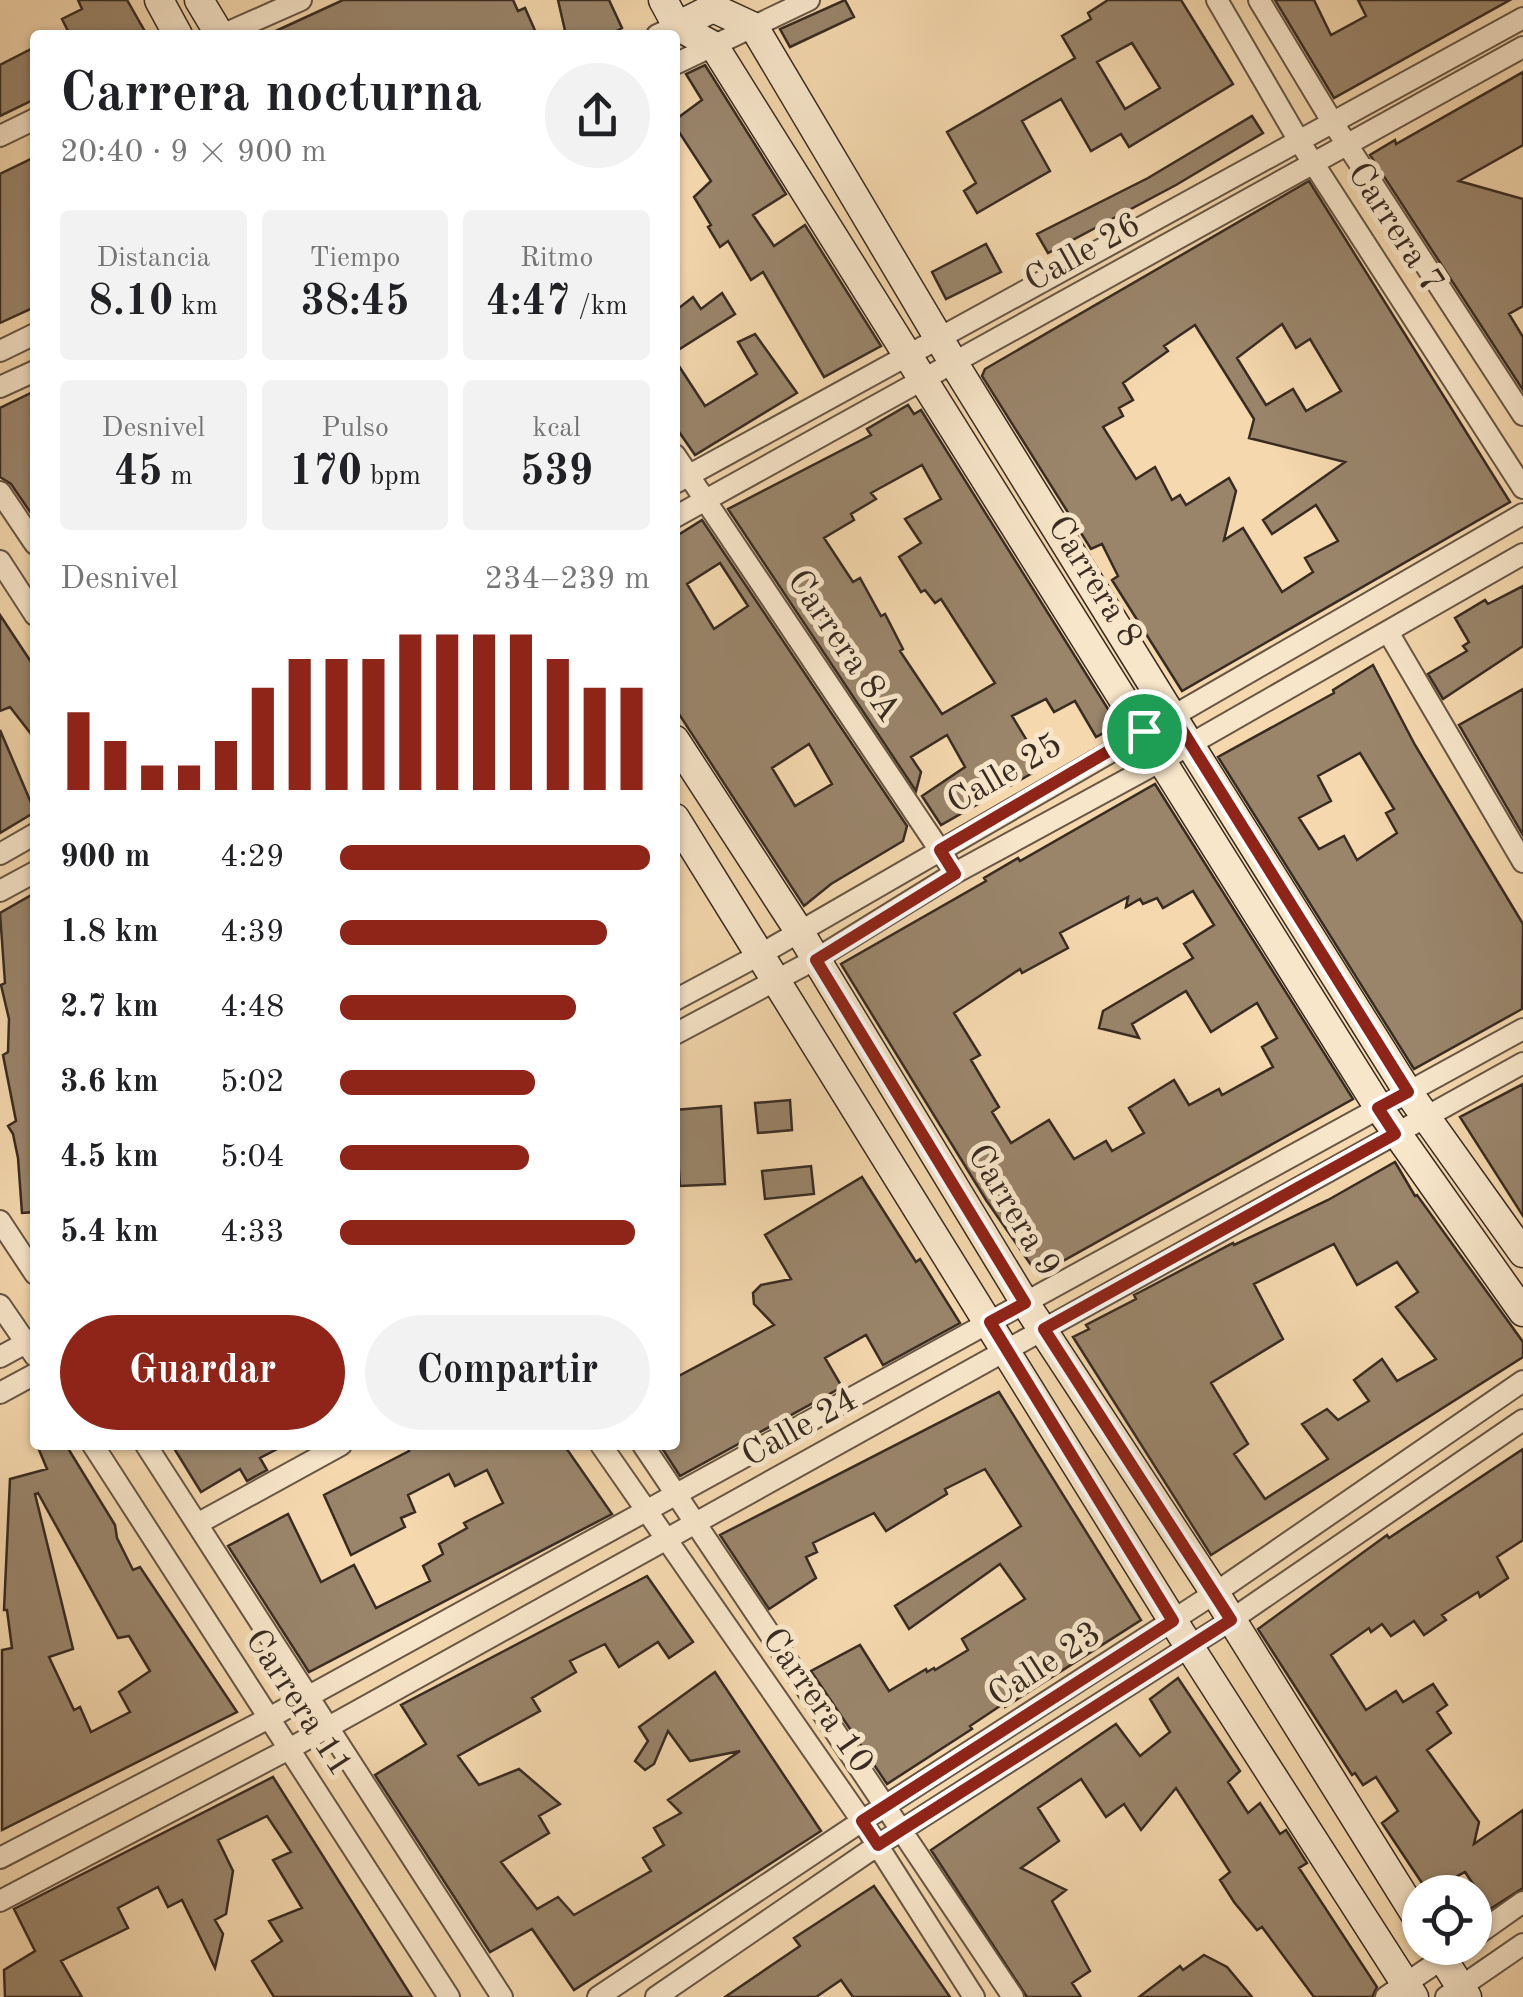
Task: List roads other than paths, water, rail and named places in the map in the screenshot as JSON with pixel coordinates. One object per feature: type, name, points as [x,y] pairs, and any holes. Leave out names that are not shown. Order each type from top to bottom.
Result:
[{"type":"street","points":[[159,0],[175,30]]},
{"type":"street","points":[[199,0],[218,30]]},
{"type":"street","points":[[232,30],[301,0]]},
{"type":"street","points":[[663,0],[667,30],[722,4],[754,27]]},
{"type":"street","points":[[680,62],[810,0]]},
{"type":"street","name":"Carrera 7","points":[[1217,0],[1299,141],[1523,488]]},
{"type":"street","name":"Carrera 7","points":[[1258,0],[1523,414]]},
{"type":"street","name":"Calle 26","points":[[947,350],[1299,141],[1523,18]]},
{"type":"street","name":"Carrera 8","points":[[754,27],[1190,745],[1408,1092],[1523,1253]]},
{"type":"street","name":"Carrera 8","points":[[680,34],[714,46],[1378,1108],[1523,1312]]},
{"type":"street","name":"Calle 26","points":[[682,479],[916,367],[1314,162],[1523,47]]},
{"type":"street","points":[[0,136],[30,121]]},
{"type":"street","points":[[0,351],[30,336]]},
{"type":"street","name":"Calle 26","points":[[680,514],[916,367]]},
{"type":"street","points":[[0,387],[30,372]]},
{"type":"street","name":"Carrera 8A","points":[[682,479],[706,500],[955,874]]},
{"type":"street","points":[[0,492],[30,537]]},
{"type":"street","name":"Calle 25","points":[[680,997],[1523,514]]},
{"type":"street","name":"Calle 25","points":[[680,1031],[816,960],[955,874],[1162,761],[1523,554]]},
{"type":"street","points":[[0,561],[30,607]]},
{"type":"street","points":[[1388,632],[1523,862]]},
{"type":"street","name":"Carrera 9","points":[[680,748],[799,931],[1025,1303],[1215,1593],[1402,1893]]},
{"type":"street","points":[[680,826],[1402,1992],[1430,1965]]},
{"type":"street","points":[[0,854],[30,837]]},
{"type":"street","points":[[0,891],[30,875]]},
{"type":"street","name":"Calle 24","points":[[0,1858],[270,1718],[1523,1029]]},
{"type":"street","name":"Calle 24","points":[[0,1901],[289,1749],[1523,1063]]},
{"type":"street","points":[[0,1222],[30,1267]]},
{"type":"street","points":[[0,1306],[30,1344]]},
{"type":"street","points":[[0,1357],[30,1347]]},
{"type":"street","points":[[0,1393],[30,1377]]},
{"type":"street","name":"Calle 23","points":[[598,1997],[1173,1621],[1523,1381]]},
{"type":"street","name":"Calle 23","points":[[656,1997],[878,1845],[1231,1620],[1523,1420]]},
{"type":"street","name":"Carrera 11","points":[[95,1450],[449,1997]]},
{"type":"street","name":"Carrera 11","points":[[149,1450],[502,1997]]},
{"type":"street","points":[[197,1524],[331,1450]]},
{"type":"street","name":"Carrera 10","points":[[604,1450],[862,1821],[974,1997]]},
{"type":"street","name":"Carrera 10","points":[[647,1450],[1014,1997]]},
{"type":"street","points":[[1492,1924],[1523,1902]]},
{"type":"street","points":[[1449,1965],[1458,1994],[1523,1944]]}]
